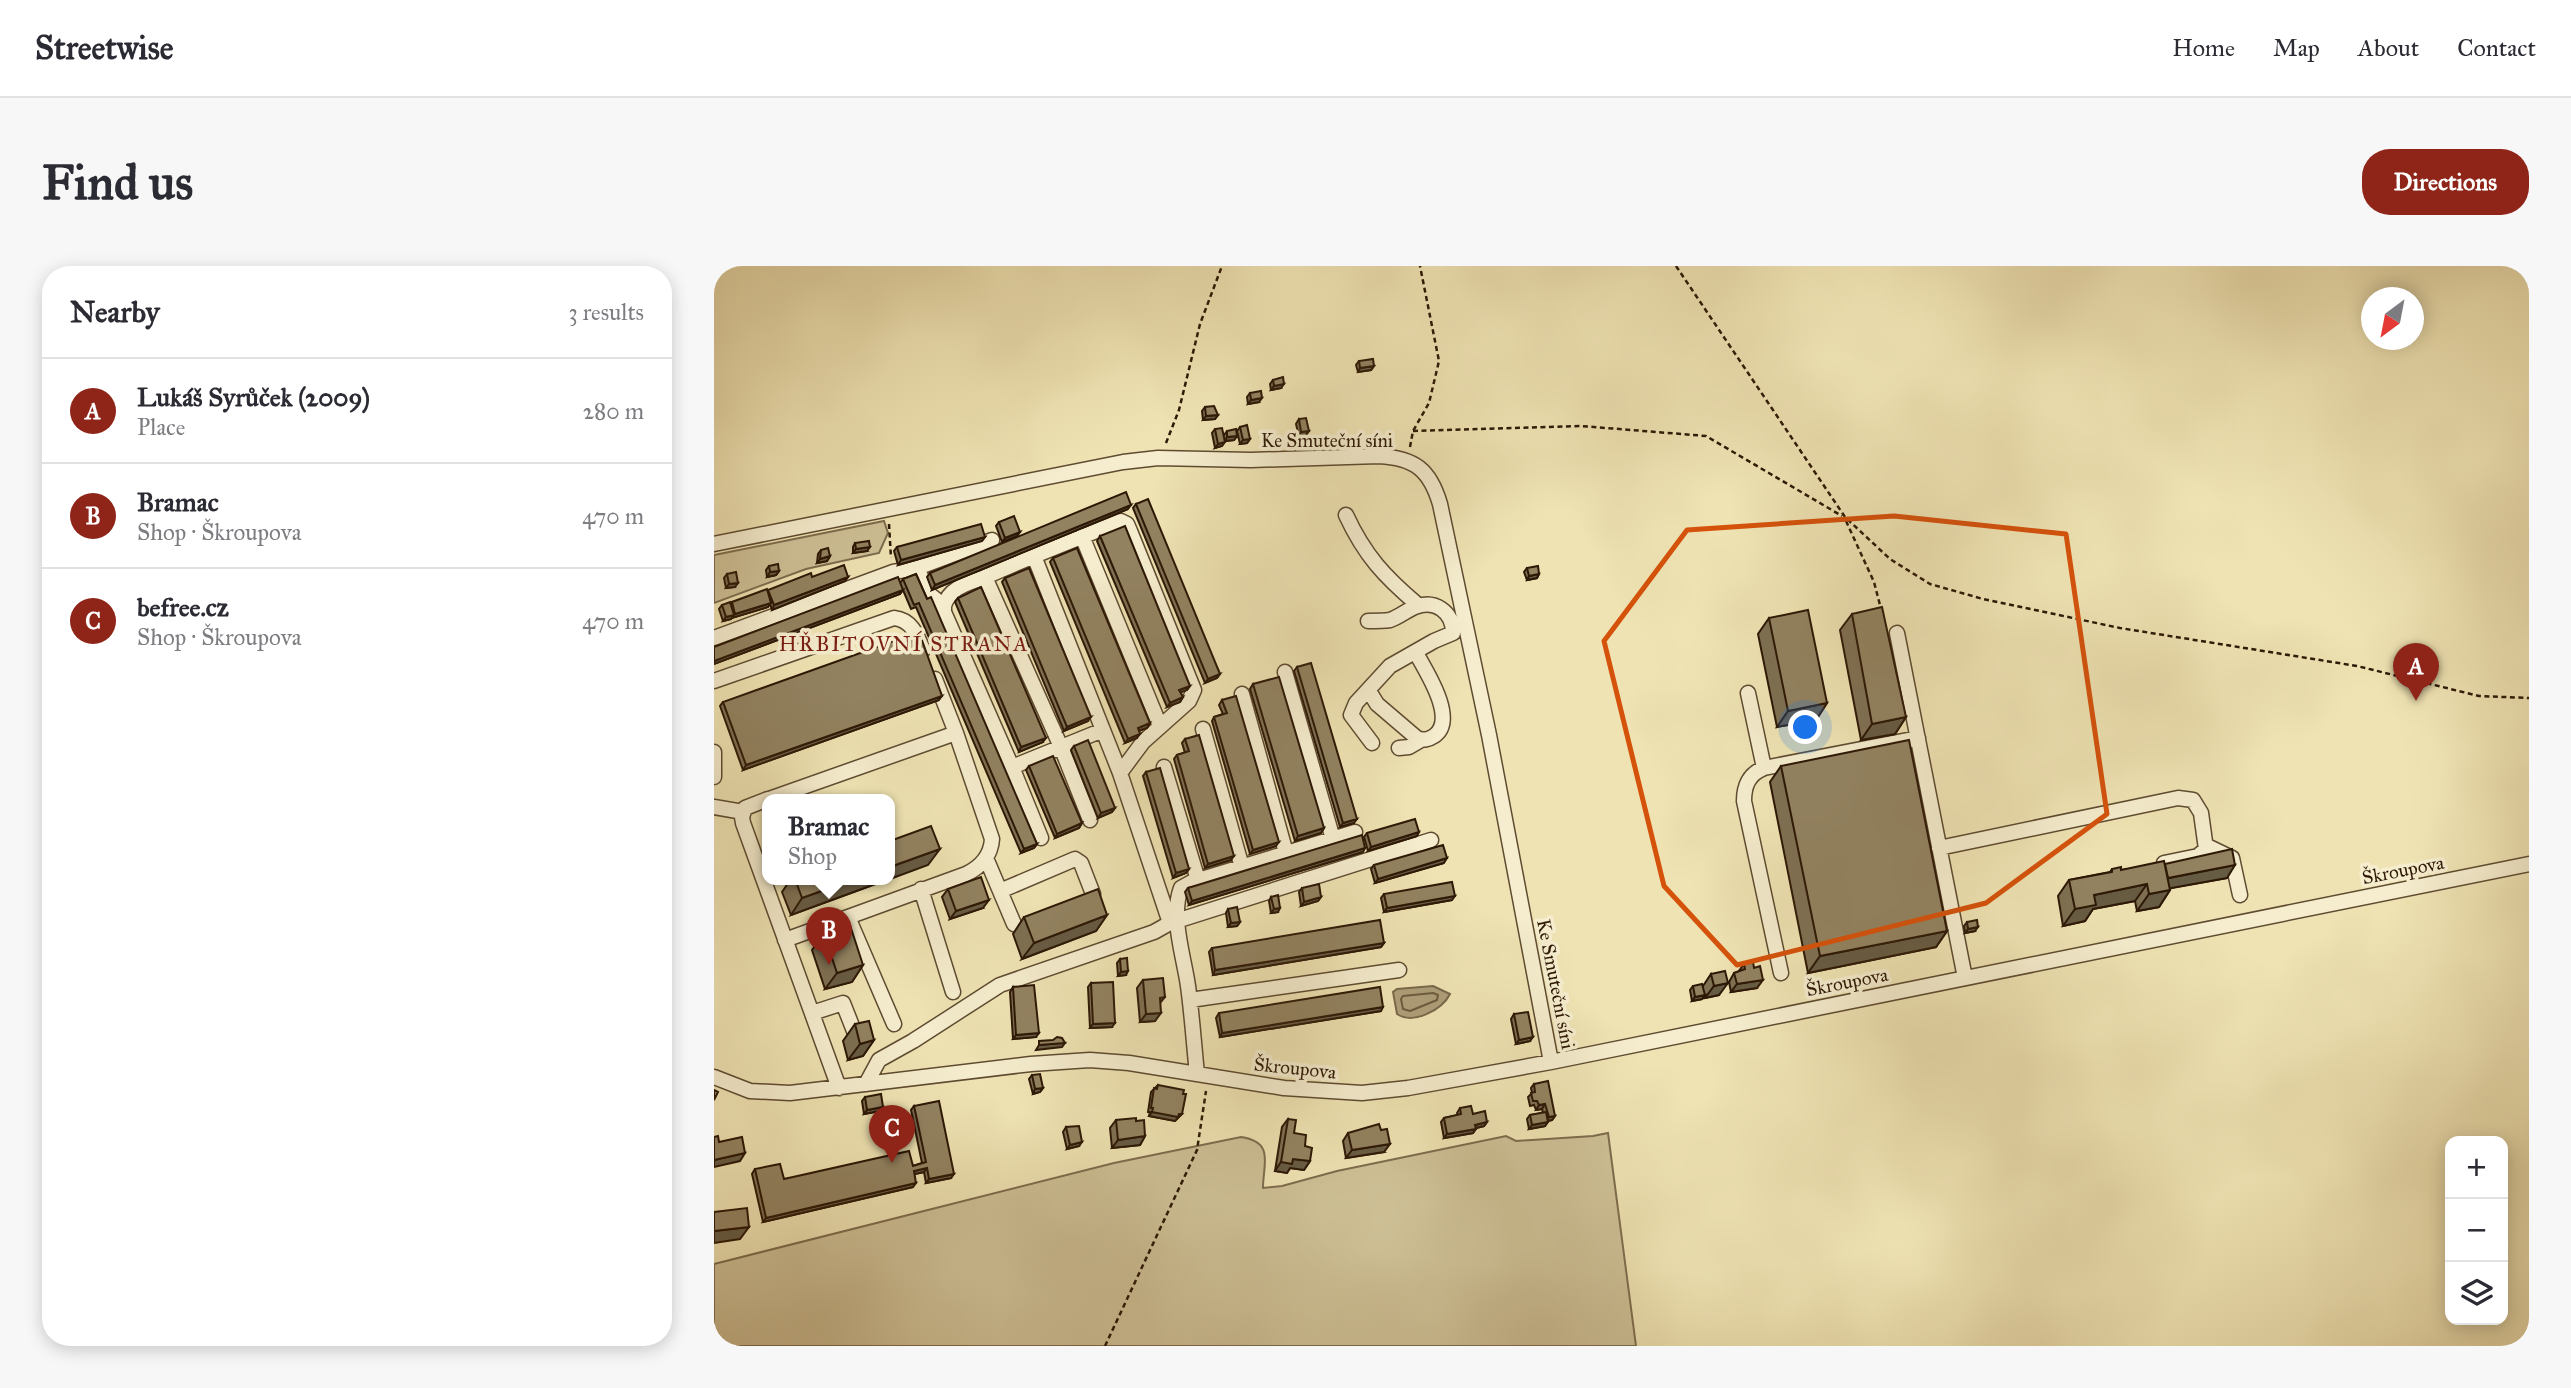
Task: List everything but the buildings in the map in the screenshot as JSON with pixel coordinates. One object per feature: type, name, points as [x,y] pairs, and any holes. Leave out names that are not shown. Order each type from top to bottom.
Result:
[{"type":"street","name":"Ke Smuteční síni","points":[[714,544],[1123,462],[1158,458],[1251,460],[1379,456],[1408,461],[1429,477],[1437,494],[1470,643],[1551,1062]]},
{"type":"street","points":[[1346,515],[1364,551],[1378,569],[1418,606]]},
{"type":"street","points":[[1041,838],[944,612],[945,601],[955,589],[1121,521],[1126,524],[1135,544],[1194,690],[1189,701],[1135,751],[1120,774]]},
{"type":"street","points":[[1082,536],[1160,726]]},
{"type":"street","points":[[714,638],[893,572],[917,568],[992,540]]},
{"type":"street","points":[[1034,556],[1120,774],[1174,921],[1203,1075]]},
{"type":"street","points":[[917,568],[929,594],[944,606]]},
{"type":"street","points":[[985,577],[1061,747],[1090,820]]},
{"type":"street","points":[[1368,621],[1390,620],[1418,606],[1434,605],[1444,610],[1452,621],[1454,633],[1470,643]]},
{"type":"street","points":[[714,681],[900,618],[912,626],[929,664],[991,833],[992,844],[986,858],[979,867],[966,874],[785,940]]},
{"type":"street","points":[[1372,743],[1351,712],[1390,666],[1454,633]]},
{"type":"street","points":[[1897,633],[1965,978]]},
{"type":"street","points":[[1399,748],[1409,747],[1430,738],[1439,732],[1443,719],[1437,694],[1416,653]]},
{"type":"street","points":[[1285,673],[1333,839]]},
{"type":"street","points":[[1369,691],[1377,704],[1421,740]]},
{"type":"street","points":[[1748,693],[1764,768]]},
{"type":"street","points":[[1242,694],[1286,853]]},
{"type":"street","points":[[1203,729],[1242,867]]},
{"type":"street","points":[[1012,767],[1103,730]]},
{"type":"street","points":[[783,794],[956,733]]},
{"type":"street","points":[[1781,972],[1744,801],[1748,780],[1764,768],[1918,738]]},
{"type":"street","points":[[714,752],[714,777]]},
{"type":"street","points":[[1164,767],[1198,880]]},
{"type":"street","points":[[1939,848],[2187,798],[2198,806],[2207,846],[2202,855],[2164,863]]},
{"type":"street","points":[[762,802],[743,812],[743,823],[762,876]]},
{"type":"street","points":[[714,807],[743,812]]},
{"type":"street","points":[[1174,921],[1181,888],[1198,880],[1355,832]]},
{"type":"street","points":[[866,1084],[879,1060],[1000,985],[1154,932],[1174,921],[1431,840]]},
{"type":"street","points":[[2207,846],[2232,858],[2240,895]]},
{"type":"street","points":[[986,858],[1014,924]]},
{"type":"street","points":[[1000,891],[1075,859],[1081,863],[1093,894]]},
{"type":"street","name":"Škroupova","points":[[714,1077],[735,1087],[762,1093],[790,1093],[1074,1060],[1129,1063],[1311,1092],[1362,1093],[1408,1088],[1551,1062],[2529,864]]},
{"type":"street","points":[[765,885],[839,1088]]},
{"type":"street","points":[[921,890],[953,992]]},
{"type":"street","points":[[848,917],[894,1024]]},
{"type":"street","points":[[1190,1000],[1399,970]]},
{"type":"street","points":[[811,1013],[843,1003],[854,1031]]},
{"type":"path","points":[[1158,458],[1175,422],[1200,324],[1222,266]]},
{"type":"path","points":[[1408,461],[1413,431],[1429,403],[1439,362],[1420,266]]},
{"type":"path","points":[[1676,266],[1845,517],[1874,582],[1885,620],[1897,633]]},
{"type":"path","points":[[1413,431],[1581,426],[1706,436],[1845,517],[1867,539],[1910,573],[1930,584],[1957,593],[2120,628],[2357,666],[2479,696],[2529,698]]},
{"type":"path","points":[[884,509],[891,530],[893,572]]},
{"type":"path","points":[[1105,1346],[1197,1150],[1203,1075]]},
{"type":"highlighted area","points":[[1894,516],[2066,534],[2107,814],[1986,903],[1737,965],[1664,886],[1604,641],[1687,530]]},
{"type":"shaded area","points":[[884,521],[888,533],[879,553],[806,569],[714,603],[714,555]]},
{"type":"shaded area","points":[[1608,1133],[1636,1346],[714,1346],[714,1264],[1114,1163],[1241,1137],[1252,1140],[1263,1149],[1263,1188],[1506,1136],[1516,1141]]},
{"type":"water","points":[[1433,986],[1450,994],[1441,1005],[1419,1017],[1397,1014],[1393,992],[1397,989]]},
{"type":"place","name":"Lukáš Syrůček (2009)","points":[[2416,701]]},
{"type":"place","name":"Bramac","points":[[829,965]]},
{"type":"place","name":"befree.cz","points":[[892,1163]]},
{"type":"district","name":"HŘBITOVNÍ STRANA","points":[[904,644]]}]
